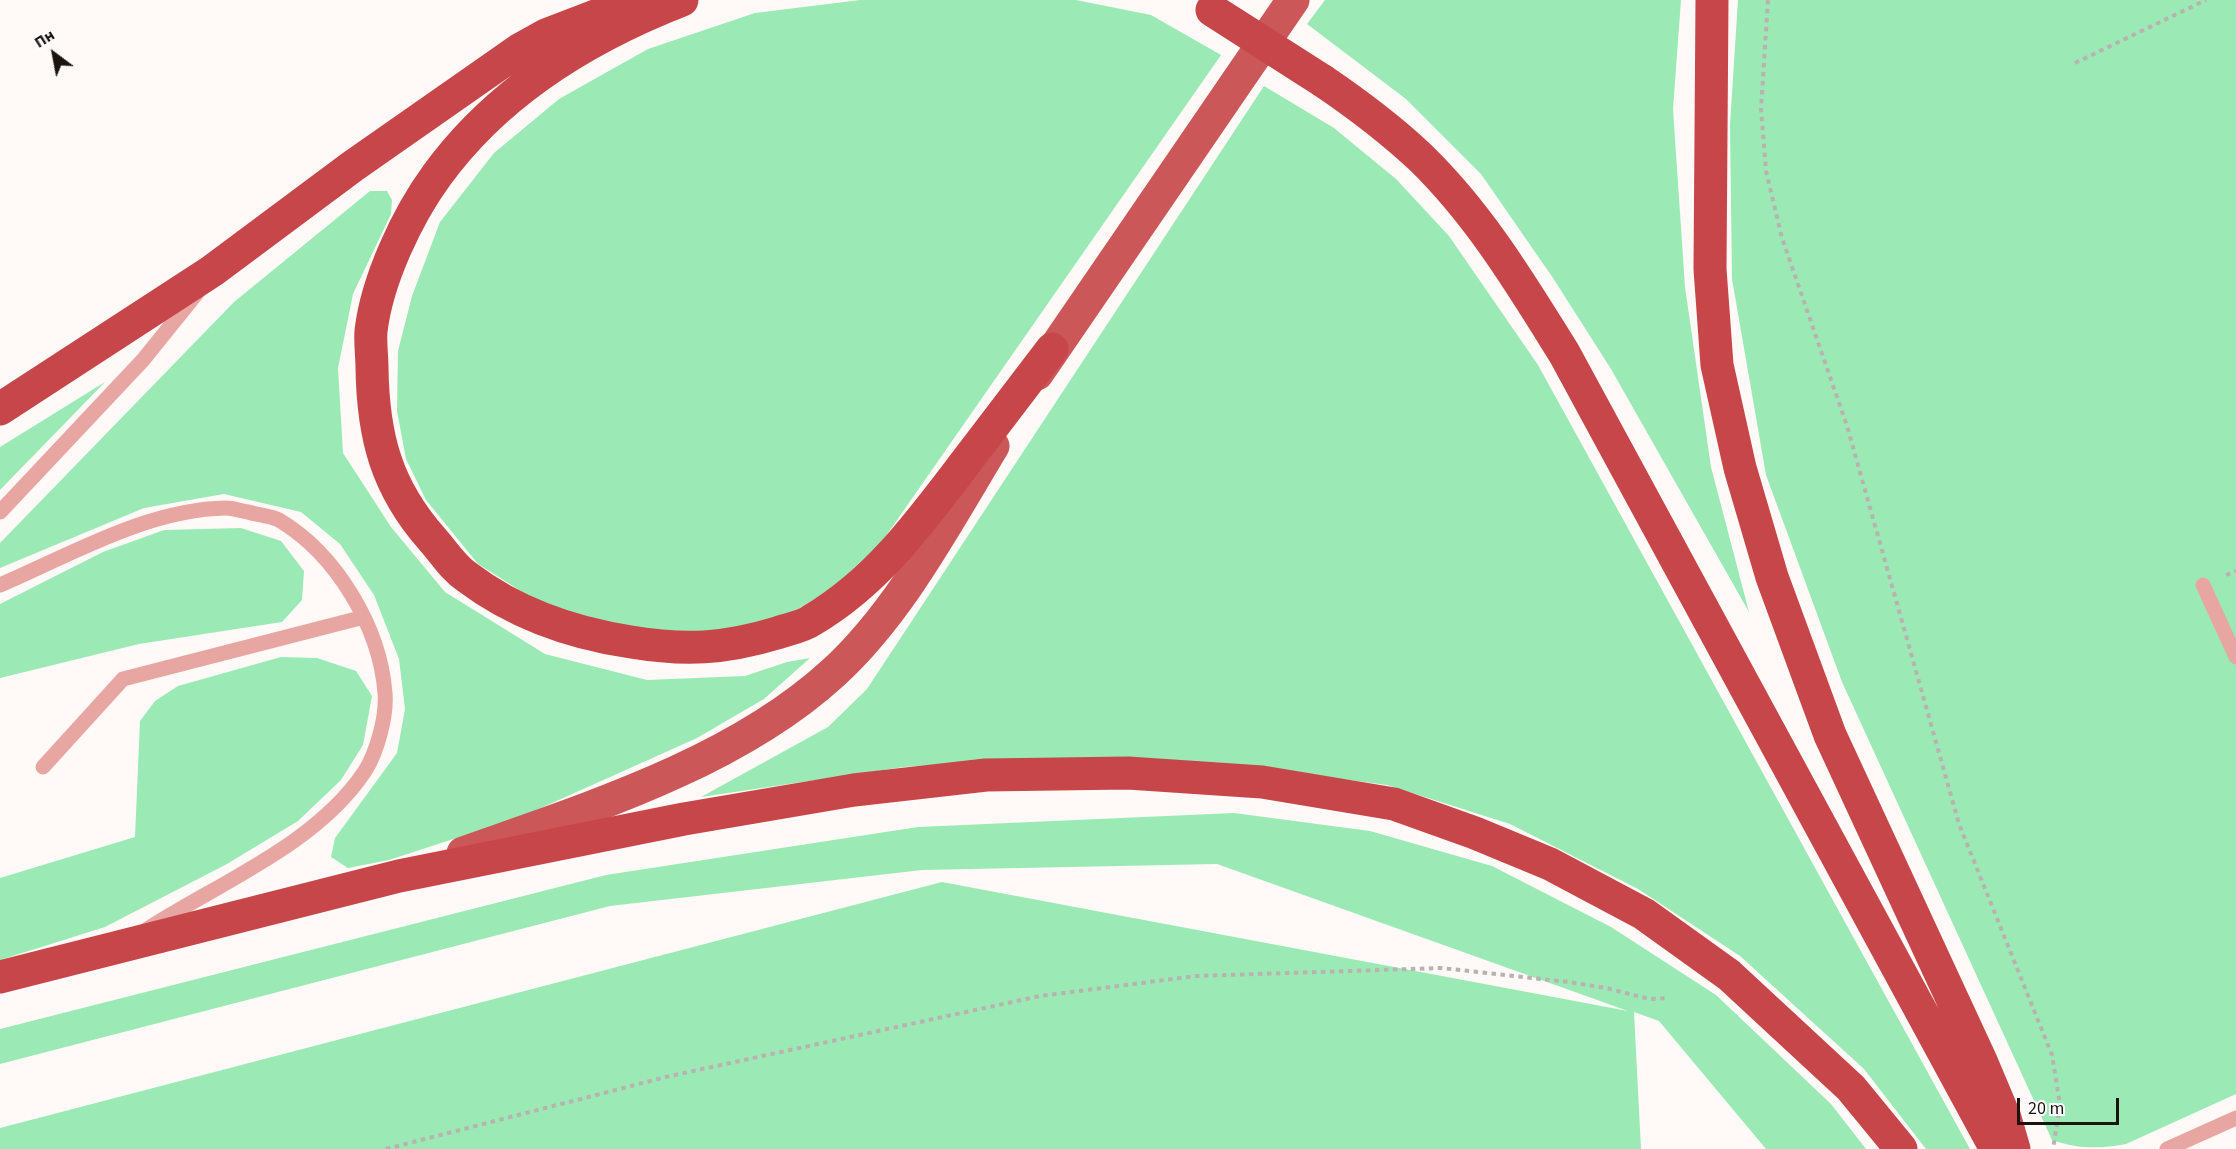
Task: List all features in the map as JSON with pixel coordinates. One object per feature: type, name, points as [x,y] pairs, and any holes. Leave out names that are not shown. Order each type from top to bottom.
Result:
[{"type":"highway","points":[[0,409],[212,271],[519,50],[546,35],[637,0]]},
{"type":"highway","points":[[682,0],[592,41],[545,69],[496,107],[437,175],[409,221],[386,272],[371,331],[373,402],[383,456],[408,512],[464,575],[523,613],[586,635],[646,645],[707,649],[755,639],[809,622],[880,568],[920,523],[1052,349]]},
{"type":"highway","points":[[1712,0],[1710,269],[1717,365],[1740,468],[1772,577],[1830,735],[1981,1061],[2014,1149]]},
{"type":"highway","points":[[1203,5],[1368,112],[1421,158],[1464,204],[1518,278],[1564,353],[1996,1149]]},
{"type":"highway","points":[[0,976],[399,876],[752,807],[854,790],[986,775],[1128,773],[1262,782],[1394,804],[1475,833],[1550,864],[1644,914],[1730,975],[1851,1088],[1901,1149]]},
{"type":"main road","points":[[546,35],[589,0]]},
{"type":"main road","points":[[399,876],[554,820],[658,778],[733,743],[788,709],[834,673],[866,638],[902,591],[1052,349],[1293,0]]},
{"type":"lane","points":[[0,512],[143,360],[212,271]]},
{"type":"lane","points":[[0,585],[149,520],[187,511],[229,508],[277,519],[308,541],[339,577],[364,616],[380,665],[386,694],[380,734],[366,769],[342,802],[300,836],[118,948]]},
{"type":"lane","points":[[2203,585],[2236,657]]},
{"type":"lane","points":[[43,767],[123,679],[364,616]]},
{"type":"lane","points":[[2167,1149],[2236,1118]]},
{"type":"path","points":[[1768,0],[1761,109],[1766,171],[1782,238],[1846,426],[1959,824],[2052,1055],[2060,1104],[2053,1149]]},
{"type":"path","points":[[2075,63],[2206,0]]},
{"type":"path","points":[[386,1149],[670,1076],[1040,996],[1196,976],[1442,968],[1569,982],[1606,988],[1648,999],[1667,998]]},
{"type":"green space","points":[[860,0],[1076,0],[1151,15],[1221,55],[881,543],[830,590],[767,627],[691,636],[617,631],[551,610],[478,564],[426,500],[406,459],[397,411],[398,351],[412,296],[440,222],[494,153],[559,99],[648,49],[755,13]]},
{"type":"green space","points":[[1325,0],[1681,0],[1673,109],[1685,287],[1711,467],[1749,612],[1611,369],[1553,278],[1481,174],[1406,99],[1307,24]]},
{"type":"green space","points":[[1738,0],[2236,0],[2236,1094],[2126,1144],[2088,1147],[2052,1140],[1842,682],[1766,475],[1732,279],[1730,125]]},
{"type":"green space","points":[[1264,86],[1334,128],[1396,179],[1449,236],[1538,365],[1970,1149],[1926,1149],[1864,1069],[1740,956],[1638,889],[1510,824],[1387,785],[1234,765],[989,761],[904,767],[701,797],[828,727],[867,689]]},
{"type":"green space","points":[[370,191],[387,191],[392,200],[391,214],[353,294],[338,368],[343,453],[391,527],[445,592],[545,654],[647,680],[745,676],[787,662],[810,658],[764,699],[697,738],[521,817],[389,860],[348,868],[331,857],[335,838],[397,753],[405,709],[399,659],[374,595],[340,544],[301,512],[224,494],[144,508],[0,568],[0,543],[234,302]]},
{"type":"green space","points":[[105,382],[0,490],[0,447]]},
{"type":"green space","points":[[241,528],[281,541],[304,571],[302,600],[282,622],[139,644],[0,678],[0,604],[103,552],[164,530]]},
{"type":"green space","points":[[281,657],[317,658],[356,671],[372,696],[363,745],[341,780],[298,821],[227,864],[105,927],[0,960],[0,878],[135,837],[140,721],[155,701],[178,686]]},
{"type":"green space","points":[[1234,813],[1370,831],[1492,866],[1611,927],[1716,995],[1831,1104],[1866,1149],[1766,1149],[1659,1021],[1634,1012],[1641,1149],[0,1149],[0,1128],[942,882],[1628,1011],[1217,864],[922,870],[610,906],[0,1064],[0,1029],[606,875],[918,827]]}]
